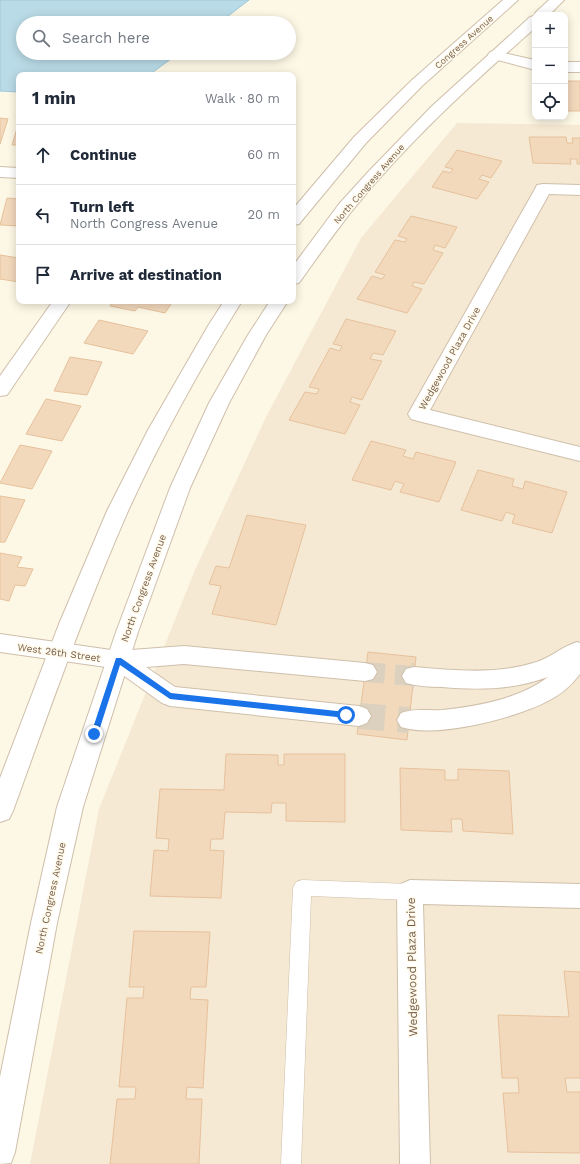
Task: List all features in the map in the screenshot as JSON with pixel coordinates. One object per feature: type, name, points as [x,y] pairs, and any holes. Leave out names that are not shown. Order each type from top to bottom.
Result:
[{"type":"street","name":"Congress Avenue","points":[[296,216],[360,140],[417,83],[511,0]]},
{"type":"street","points":[[543,12],[557,0]]},
{"type":"street","points":[[495,55],[532,23]]},
{"type":"street","points":[[495,55],[532,64]]},
{"type":"street","name":"North Congress Avenue","points":[[296,275],[342,213],[397,150],[495,55]]},
{"type":"street","points":[[568,67],[580,67]]},
{"type":"street","points":[[0,172],[16,173]]},
{"type":"street","name":"Wedgewood Plaza Drive","points":[[580,190],[543,189],[418,414],[580,454]]},
{"type":"street","points":[[0,390],[60,304]]},
{"type":"street","points":[[0,810],[83,592],[121,504],[158,430],[231,304]]},
{"type":"street","name":"North Congress Avenue","points":[[0,1152],[44,923],[70,807],[118,660],[180,488],[219,403],[257,335],[277,304]]},
{"type":"street","name":"West 26th Street","points":[[0,643],[118,660]]},
{"type":"street","points":[[414,676],[485,679],[519,677],[541,672],[563,661],[580,649]]},
{"type":"street","points":[[118,660],[184,655],[365,672]]},
{"type":"street","points":[[409,720],[438,719],[466,715],[499,709],[528,699],[548,690],[561,679],[580,655]]},
{"type":"street","points":[[118,660],[170,696],[359,716]]},
{"type":"street","name":"Wedgewood Plaza Drive","points":[[415,1164],[410,892],[580,896]]},
{"type":"lane","points":[[291,1164],[302,888],[410,892]]},
{"type":"shaded area","points":[[457,123],[580,125],[580,1164],[30,1164],[99,809],[195,570],[266,417],[361,238]]},
{"type":"water","points":[[0,0],[249,0],[228,16],[16,16],[16,60],[169,60],[153,72],[16,72],[16,92],[0,91]]},
{"type":"building","points":[[568,81],[580,81],[580,111],[568,111]]},
{"type":"building","points":[[0,118],[8,119],[0,144]]},
{"type":"building","points":[[16,132],[16,145],[12,145]]},
{"type":"building","points":[[529,137],[566,137],[567,143],[573,143],[572,138],[580,138],[580,164],[577,164],[577,159],[570,159],[571,164],[533,163]]},
{"type":"building","points":[[457,150],[502,161],[491,178],[482,175],[479,179],[489,182],[477,199],[432,187],[443,171],[450,173],[453,169],[445,167]]},
{"type":"building","points":[[7,198],[16,199],[16,226],[0,225]]},
{"type":"building","points":[[411,216],[457,227],[445,248],[435,245],[433,250],[443,253],[424,284],[414,282],[412,286],[422,289],[407,313],[357,299],[372,276],[382,279],[385,275],[375,272],[395,240],[405,242],[407,239],[398,236]]},
{"type":"building","points":[[0,255],[16,258],[16,282],[0,279]]},
{"type":"building","points":[[111,304],[171,304],[165,313],[138,307],[135,311],[110,306]]},
{"type":"building","points":[[346,319],[396,331],[383,355],[373,353],[370,359],[382,361],[362,400],[352,397],[350,402],[360,405],[345,434],[289,420],[305,392],[317,394],[319,389],[309,387],[330,348],[340,351],[342,346],[333,344]]},
{"type":"building","points":[[99,320],[148,331],[133,354],[84,343]]},
{"type":"building","points":[[70,357],[102,362],[87,395],[54,391]]},
{"type":"building","points":[[46,399],[81,406],[62,441],[26,434]]},
{"type":"building","points":[[371,441],[406,450],[403,456],[413,459],[416,452],[456,462],[439,502],[400,492],[404,484],[395,481],[391,490],[352,480]]},
{"type":"building","points":[[20,445],[52,451],[32,489],[0,483]]},
{"type":"building","points":[[478,470],[514,479],[512,486],[523,489],[525,481],[567,492],[552,533],[512,523],[515,515],[506,512],[502,521],[461,510]]},
{"type":"building","points":[[0,496],[25,500],[5,542],[0,542]]},
{"type":"building","points":[[247,515],[306,525],[276,625],[212,614],[221,586],[209,584],[216,566],[229,568]]},
{"type":"building","points":[[0,553],[22,557],[17,567],[33,569],[25,586],[15,585],[9,601],[0,599]]},
{"type":"building","points":[[368,652],[416,657],[407,740],[357,734]]},
{"type":"building","points":[[226,754],[278,755],[278,765],[284,765],[284,754],[345,754],[345,822],[286,821],[286,803],[272,803],[271,813],[225,812],[223,839],[211,839],[210,850],[224,851],[221,898],[150,896],[154,850],[168,851],[169,839],[156,838],[160,789],[224,790]]},
{"type":"building","points":[[400,768],[445,770],[445,780],[458,780],[458,769],[509,771],[513,834],[463,831],[462,819],[451,819],[452,832],[401,830]]},
{"type":"building","points":[[134,931],[210,932],[206,987],[191,987],[190,999],[208,1000],[203,1088],[187,1087],[186,1099],[202,1099],[199,1164],[110,1164],[117,1099],[135,1099],[136,1087],[119,1087],[127,998],[143,998],[144,987],[129,987]]},
{"type":"building","points":[[564,971],[580,972],[580,1078],[565,1078],[567,1092],[580,1092],[580,1153],[508,1152],[503,1093],[519,1093],[518,1078],[502,1078],[498,1015],[569,1017]]},
{"type":"tunnel","points":[[365,672],[414,676],[412,676]]},
{"type":"tunnel","points":[[359,716],[409,720]]},
{"type":"route","points":[[94,734],[118,660],[170,696],[346,715]]}]
